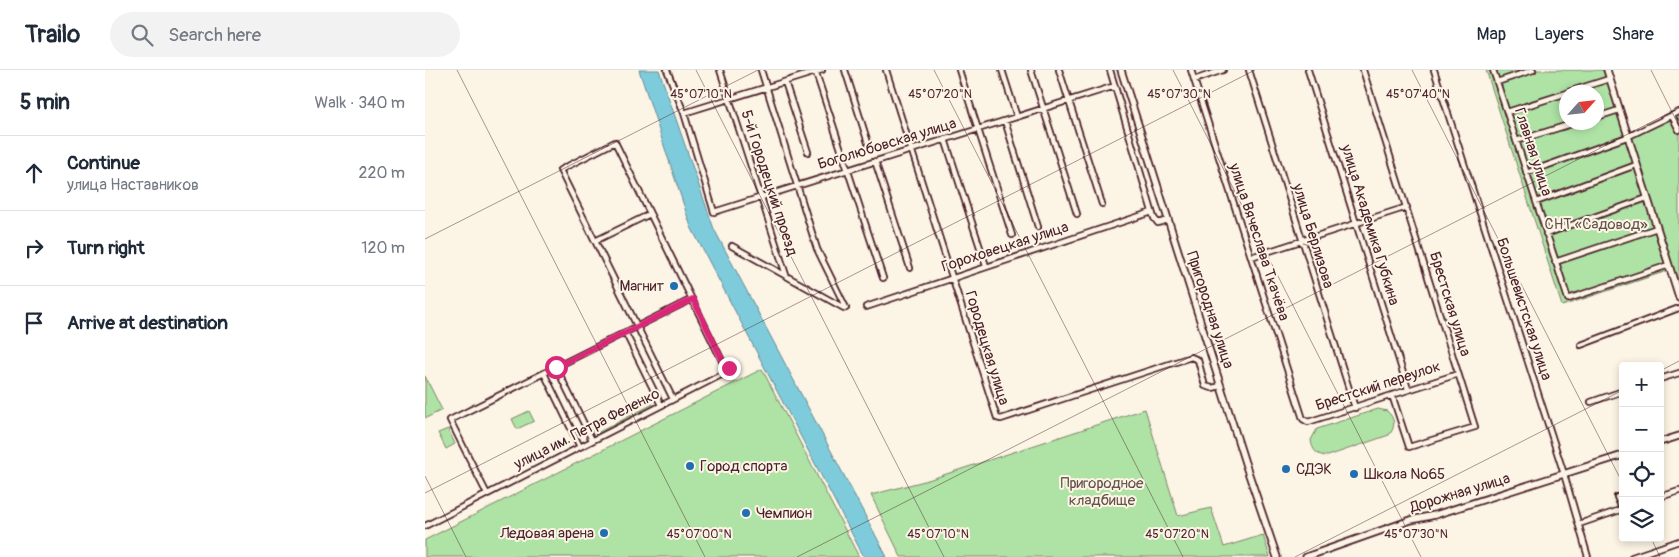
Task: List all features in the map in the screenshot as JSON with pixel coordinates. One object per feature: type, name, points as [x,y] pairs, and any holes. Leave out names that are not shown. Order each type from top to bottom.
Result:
[{"type":"street","points":[[667,70],[683,113],[822,70]]},
{"type":"street","name":"5-й Городецкий проезд","points":[[720,70],[785,275]]},
{"type":"street","points":[[733,246],[846,308],[817,249],[761,70]]},
{"type":"street","points":[[845,70],[869,146]]},
{"type":"street","name":"Городецкая улица","points":[[886,70],[997,418],[1001,419],[1191,357],[1197,360],[1205,386],[1212,388],[1221,386]]},
{"type":"street","points":[[959,70],[1012,235]]},
{"type":"street","points":[[1002,70],[1017,117]]},
{"type":"street","points":[[1031,70],[1077,214]]},
{"type":"street","points":[[1059,70],[1102,204]]},
{"type":"street","points":[[1110,70],[1152,212],[1158,223],[1168,220]]},
{"type":"street","name":"Пригородная улица","points":[[1121,70],[1277,557]]},
{"type":"street","name":"улица Вячеслава Ткачёва","points":[[1191,70],[1305,422]]},
{"type":"street","points":[[1194,80],[1223,70]]},
{"type":"street","name":"улица Берлизова","points":[[1249,70],[1301,241],[1355,408]]},
{"type":"street","name":"улица Академика Губкина","points":[[1308,70],[1408,389]]},
{"type":"street","name":"Брестская улица","points":[[1363,70],[1475,425],[1473,429],[1409,447],[1392,395]]},
{"type":"street","name":"Большевистская улица","points":[[1434,70],[1564,474],[1587,557]]},
{"type":"street","name":"Главная улица","points":[[1493,70],[1555,262],[1569,299],[1669,265]]},
{"type":"street","points":[[1497,82],[1533,70]]},
{"type":"street","points":[[1607,70],[1679,297]]},
{"type":"street","points":[[816,71],[883,278]]},
{"type":"street","points":[[1591,85],[1609,79]]},
{"type":"street","points":[[785,82],[809,152]]},
{"type":"street","name":"Боголюбовская улица","points":[[683,113],[714,212],[1115,86]]},
{"type":"street","points":[[1507,112],[1559,96]]},
{"type":"street","points":[[1123,109],[1132,106]]},
{"type":"street","points":[[1604,115],[1619,110]]},
{"type":"street","points":[[1526,173],[1627,136],[1679,112]]},
{"type":"street","points":[[1671,116],[1679,130]]},
{"type":"street","points":[[1005,121],[1038,226]]},
{"type":"street","points":[[1516,142],[1559,128]]},
{"type":"street","points":[[945,139],[987,266]]},
{"type":"street","points":[[487,494],[450,420],[637,326],[693,299],[615,142],[560,170],[595,241],[637,326],[673,399]]},
{"type":"street","points":[[875,161],[910,268]]},
{"type":"street","points":[[1536,202],[1636,165]]},
{"type":"street","points":[[1546,234],[1647,198]]},
{"type":"street","points":[[1251,257],[1407,207]]},
{"type":"street","name":"Гороховецкая улица","points":[[866,307],[1152,212]]},
{"type":"street","points":[[595,241],[651,214]]},
{"type":"street","points":[[1555,262],[1657,228]]},
{"type":"street","name":"улица им. Петра Феленко","points":[[425,526],[725,371],[693,299]]},
{"type":"street","points":[[1581,345],[1679,308]]},
{"type":"street","points":[[625,332],[661,405]]},
{"type":"street","points":[[556,367],[592,440]]},
{"type":"street","points":[[544,373],[580,447]]},
{"type":"street","points":[[1664,378],[1679,373]]},
{"type":"street","name":"Брестский переулок","points":[[1305,422],[1355,408],[1458,374]]},
{"type":"street","points":[[1591,402],[1619,393]]},
{"type":"street","points":[[1664,441],[1679,438]]},
{"type":"street","name":"Дорожная улица","points":[[1306,557],[1411,520],[1608,462],[1619,457]]},
{"type":"street","points":[[1664,496],[1679,491]]},
{"type":"street","points":[[1617,497],[1619,502]]},
{"type":"street","points":[[1579,524],[1619,510]]},
{"type":"street","points":[[1635,556],[1679,541]]},
{"type":"green space","name":"СНТ «Садовод»","points":[[1486,70],[1605,70],[1627,136],[1679,111],[1679,297],[1670,270],[1562,306]]},
{"type":"green space","name":"Город спорта","points":[[762,369],[859,557],[425,557],[425,540]]},
{"type":"green space","points":[[425,376],[442,410],[426,418],[425,416]]},
{"type":"green space","points":[[653,404],[654,406],[596,436],[595,434]]},
{"type":"green space","name":"Пригородное кладбище","points":[[1145,409],[1178,516],[1211,508],[1224,547],[1263,535],[1270,557],[901,557],[871,495],[928,480]]},
{"type":"green space","points":[[1378,409],[1387,411],[1393,420],[1394,426],[1389,435],[1328,456],[1318,454],[1314,449],[1311,440],[1317,429]]},
{"type":"green space","points":[[529,411],[534,421],[517,429],[512,419]]},
{"type":"green space","points":[[448,429],[455,444],[446,449],[438,433]]},
{"type":"water","points":[[639,70],[659,70],[714,229],[887,557],[864,557],[691,227]]},
{"type":"place","name":"Магнит","points":[[674,286]]},
{"type":"place","name":"Город спорта","points":[[690,466]]},
{"type":"place","name":"СДЭК","points":[[1286,469]]},
{"type":"place","name":"Школа №65","points":[[1354,474]]},
{"type":"place","name":"Чемпион","points":[[746,513]]},
{"type":"place","name":"Ледовая арена","points":[[604,533]]},
{"type":"route","points":[[556,367],[693,299],[726,368],[729,368]]}]
